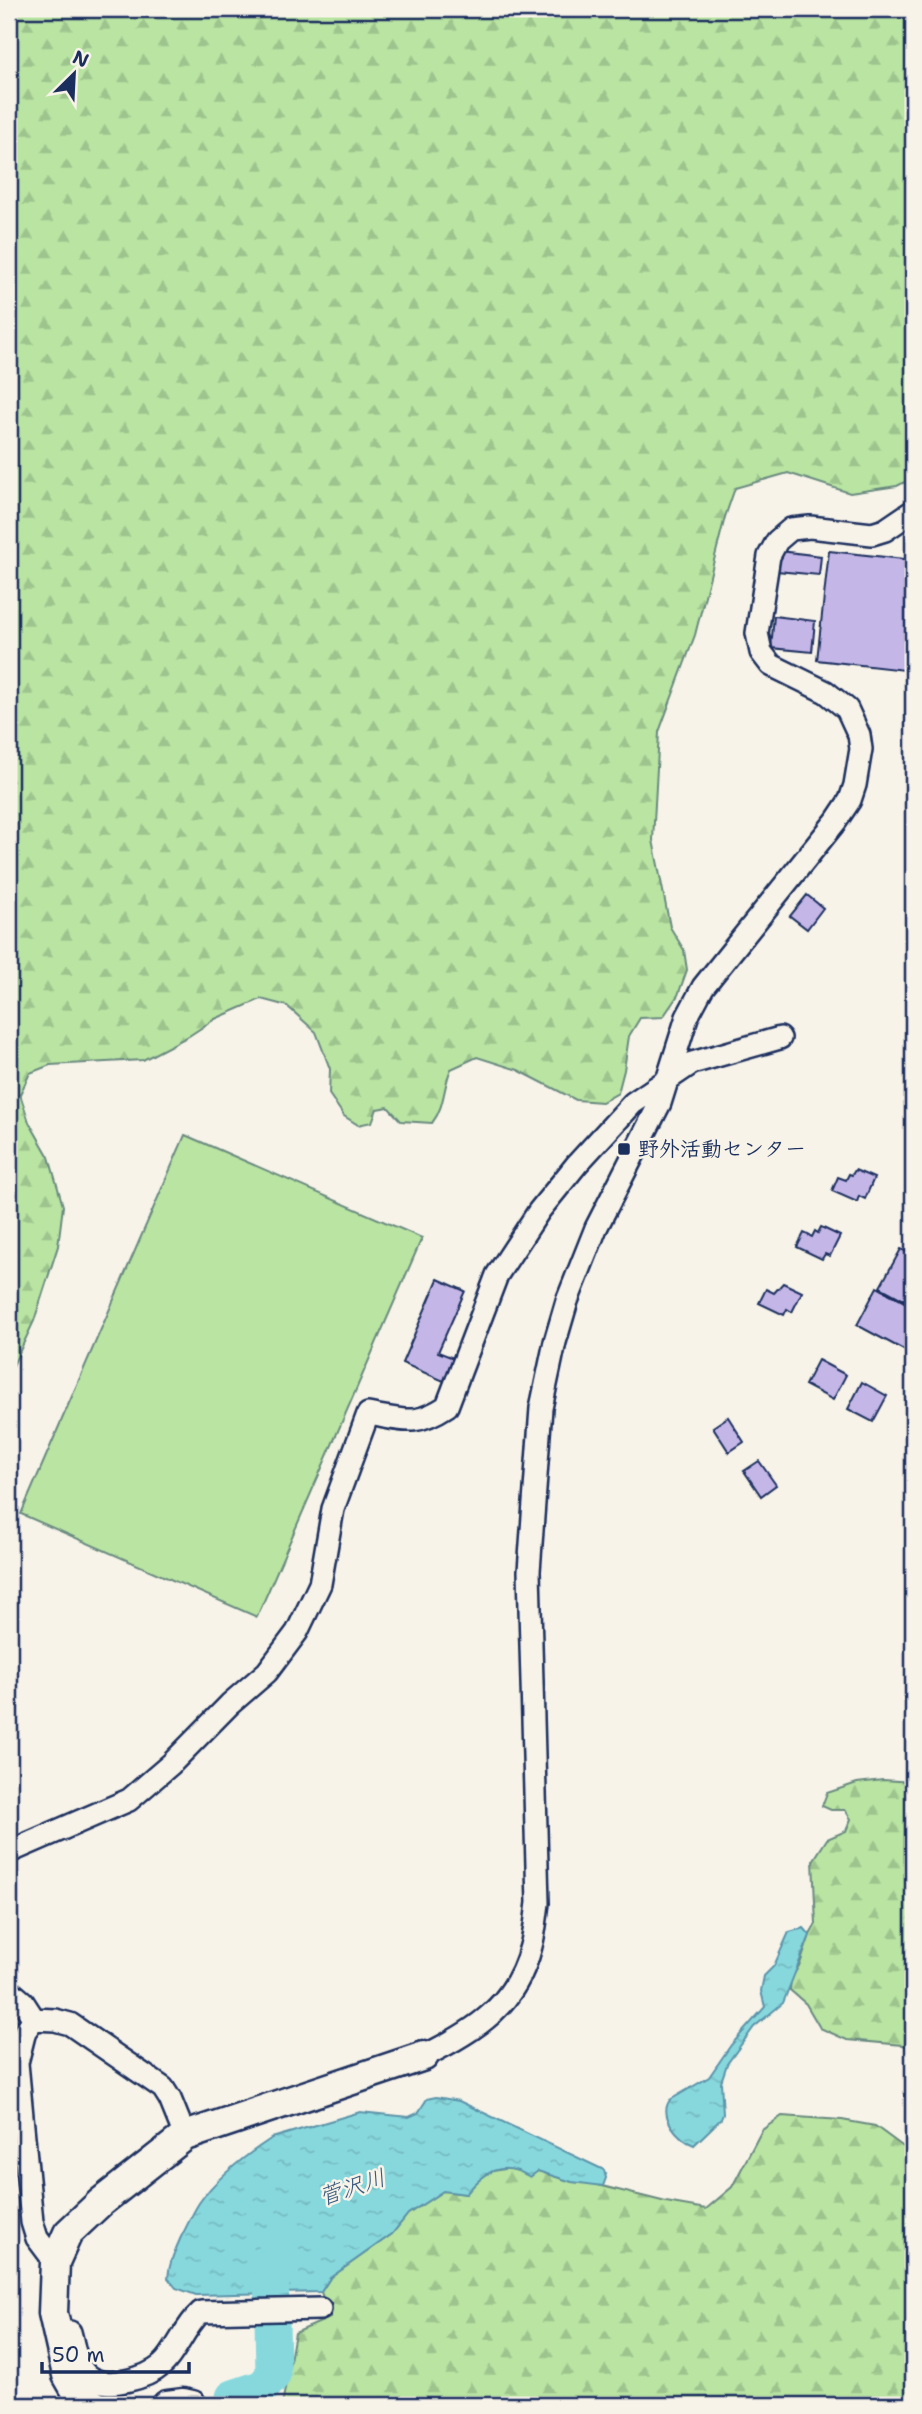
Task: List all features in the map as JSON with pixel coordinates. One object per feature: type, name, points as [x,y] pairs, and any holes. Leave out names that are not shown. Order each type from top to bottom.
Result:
[{"type":"street","points":[[94,2405],[79,2396],[67,2375],[53,2313],[55,2262],[68,2233],[101,2202],[185,2136],[424,2056],[464,2036],[503,2004],[520,1976],[531,1946],[538,1903],[529,1571],[541,1408],[555,1342],[567,1301],[596,1228],[660,1103],[687,1017],[703,987],[836,821],[850,800],[859,768],[862,749],[859,735],[847,709],[825,692],[771,665],[761,652],[757,633],[769,556],[777,541],[791,529],[810,527],[872,534],[886,530],[913,511]]},
{"type":"street","points":[[9,1852],[129,1800],[171,1764],[230,1704],[267,1672],[297,1632],[320,1584],[332,1509],[368,1413],[407,1421],[428,1418],[447,1406],[497,1275],[539,1211],[577,1164],[633,1103],[692,1063],[780,1038]]},
{"type":"street","points":[[9,1990],[23,2002],[34,2019]]},
{"type":"street","points":[[34,2019],[70,2024],[163,2088],[185,2136]]},
{"type":"street","points":[[34,2019],[25,2031],[17,2063],[32,2222],[37,2238],[55,2262]]},
{"type":"street","points":[[53,2313],[68,2327],[79,2365],[89,2377],[120,2382],[140,2377],[163,2364],[190,2322],[201,2312],[320,2309]]},
{"type":"street","points":[[167,2405],[192,2405]]},
{"type":"green space","points":[[9,9],[913,9],[913,478],[897,486],[850,493],[788,473],[735,488],[695,635],[659,732],[653,840],[670,927],[684,950],[687,970],[678,995],[663,1017],[640,1018],[629,1036],[618,1093],[602,1102],[576,1100],[518,1070],[477,1057],[451,1069],[439,1110],[432,1123],[401,1121],[388,1107],[377,1109],[372,1122],[358,1125],[344,1116],[329,1094],[330,1069],[316,1032],[287,1006],[261,999],[215,1019],[143,1060],[50,1065],[30,1073],[20,1094],[29,1122],[49,1157],[63,1206],[58,1246],[34,1321],[9,1374]]},
{"type":"green space","points":[[185,1135],[422,1238],[257,1617],[21,1514]]},
{"type":"green space","points":[[883,1780],[913,1782],[913,2049],[903,2045],[847,2040],[820,2028],[806,2004],[790,1990],[791,1979],[816,1924],[813,1861],[827,1839],[846,1831],[851,1819],[845,1810],[831,1810],[822,1806],[827,1793],[857,1783]]},
{"type":"green space","points":[[782,2116],[842,2120],[875,2126],[913,2154],[913,2405],[282,2405],[295,2333],[330,2318],[321,2292],[330,2278],[392,2234],[408,2214],[443,2191],[466,2194],[480,2177],[509,2168],[522,2172],[538,2171],[572,2182],[590,2183],[706,2209],[732,2187],[762,2130]]},
{"type":"water","points":[[804,1928],[810,1935],[783,2003],[754,2027],[727,2064],[721,2082],[721,2119],[694,2145],[688,2142],[668,2120],[667,2106],[670,2100],[709,2077],[731,2045],[765,2007],[761,1991],[764,1976],[774,1966],[789,1932]]},
{"type":"water","points":[[436,2097],[459,2101],[604,2170],[606,2178],[603,2186],[572,2182],[538,2171],[530,2177],[511,2169],[487,2174],[466,2194],[443,2191],[408,2214],[392,2234],[330,2278],[321,2292],[196,2295],[176,2288],[168,2278],[181,2237],[199,2203],[242,2159],[272,2138],[360,2112],[409,2117],[418,2113],[427,2099]]},
{"type":"building","points":[[779,551],[821,556],[819,575],[777,571]]},
{"type":"building","points":[[829,551],[913,560],[913,671],[817,660]]},
{"type":"building","points":[[774,616],[815,621],[812,652],[771,648]]},
{"type":"building","points":[[807,895],[823,908],[807,929],[790,916]]},
{"type":"building","points":[[855,1170],[874,1178],[865,1199],[859,1196],[857,1202],[832,1191],[838,1177],[846,1180]]},
{"type":"building","points":[[821,1227],[840,1236],[830,1256],[825,1254],[822,1259],[797,1247],[804,1233],[812,1237]]},
{"type":"building","points":[[901,1249],[913,1255],[913,1292],[909,1290],[904,1300],[880,1287]]},
{"type":"building","points":[[438,1279],[465,1291],[438,1352],[456,1359],[446,1382],[402,1363]]},
{"type":"building","points":[[783,1283],[802,1292],[792,1312],[787,1309],[784,1315],[759,1303],[766,1289],[774,1293]]},
{"type":"building","points":[[877,1287],[913,1307],[913,1355],[857,1325]]},
{"type":"building","points":[[818,1360],[846,1375],[833,1400],[805,1385]]},
{"type":"building","points":[[862,1382],[887,1396],[873,1422],[848,1409]]},
{"type":"building","points":[[728,1417],[744,1442],[729,1452],[713,1427]]},
{"type":"building","points":[[759,1461],[776,1485],[761,1496],[744,1471]]},
{"type":"waterway","name":"菅沢川","points":[[233,2397],[263,2387],[273,2375],[271,2261],[279,2247]]},
{"type":"place","name":"野外活動センター","points":[[624,1149]]}]
